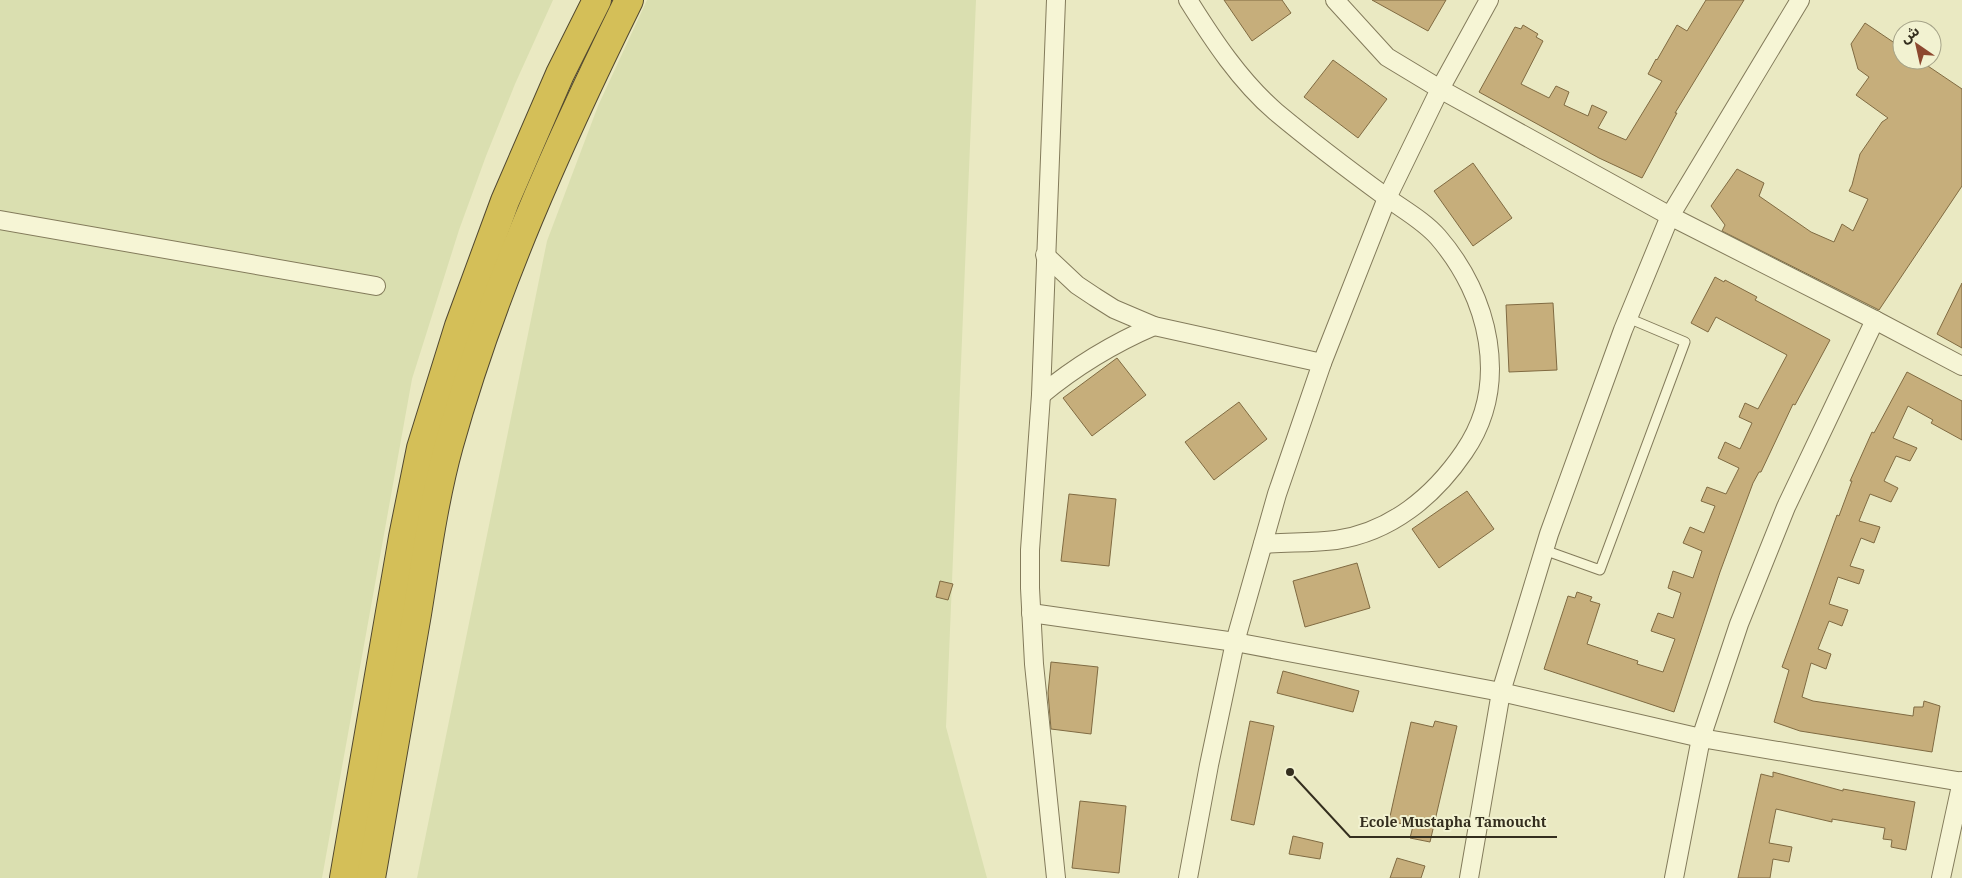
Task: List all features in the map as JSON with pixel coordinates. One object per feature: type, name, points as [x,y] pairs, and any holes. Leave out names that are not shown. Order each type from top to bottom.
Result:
[{"type":"highway","points":[[344,878],[403,537],[421,448],[443,372],[505,200],[560,74],[597,0]]},
{"type":"highway","points":[[372,878],[430,536],[448,449],[464,392],[473,363],[533,210],[589,81],[629,0]]},
{"type":"street","points":[[1056,0],[1041,395],[1030,550],[1034,664],[1056,878]]},
{"type":"street","points":[[1188,0],[1211,36],[1240,75],[1275,111],[1387,198],[1421,221],[1438,236],[1464,271],[1480,307],[1489,341],[1490,376],[1484,410],[1470,443],[1453,468],[1430,494],[1402,516],[1371,531],[1337,540],[1263,544]]},
{"type":"street","points":[[1335,0],[1387,57],[1440,89],[1670,216],[1962,366]]},
{"type":"street","points":[[1188,878],[1234,642],[1277,494],[1322,363],[1387,198],[1440,89],[1489,0]]},
{"type":"street","points":[[1469,878],[1502,692],[1544,550],[1628,318],[1670,216],[1800,0]]},
{"type":"street","points":[[0,220],[376,286]]},
{"type":"street","points":[[1045,255],[1066,276],[1095,297],[1114,309],[1154,326],[1322,363]]},
{"type":"street","points":[[1674,878],[1701,738],[1739,624],[1786,507],[1875,320]]},
{"type":"street","points":[[1041,395],[1076,367],[1095,355],[1120,341],[1154,326]]},
{"type":"street","points":[[1031,612],[1234,642],[1502,692],[1701,738],[1962,782],[1941,878]]},
{"type":"lane","points":[[1544,550],[1600,570],[1685,342],[1628,318]]},
{"type":"green space","points":[[0,0],[553,0],[515,84],[486,156],[459,230],[412,379],[322,878],[0,878]]},
{"type":"green space","points":[[647,0],[976,0],[946,727],[987,878],[417,878],[547,241],[598,106]]},
{"type":"building","points":[[1224,0],[1282,0],[1291,13],[1252,41]]},
{"type":"building","points":[[1372,0],[1446,0],[1428,31]]},
{"type":"building","points":[[1706,0],[1744,0],[1675,113],[1677,113],[1642,178],[1599,158],[1479,92],[1515,27],[1521,29],[1523,25],[1538,34],[1536,37],[1543,41],[1521,84],[1549,98],[1556,86],[1569,92],[1564,105],[1588,116],[1592,105],[1607,112],[1598,128],[1626,140],[1662,81],[1648,74],[1656,59],[1677,25],[1687,31]]},
{"type":"building","points":[[1865,23],[1892,41],[1892,70],[1934,70],[1962,89],[1962,186],[1879,310],[1722,231],[1725,225],[1711,206],[1737,169],[1764,183],[1759,196],[1811,232],[1834,242],[1842,224],[1853,231],[1868,199],[1849,191],[1860,154],[1882,122],[1888,118],[1856,95],[1869,77],[1858,69],[1851,44]]},
{"type":"building","points":[[1333,60],[1387,99],[1358,138],[1304,97]]},
{"type":"building","points":[[1473,163],[1512,218],[1473,246],[1434,191]]},
{"type":"building","points":[[1715,277],[1724,282],[1725,280],[1757,297],[1755,300],[1830,340],[1795,405],[1793,404],[1761,472],[1759,472],[1753,483],[1720,572],[1674,712],[1544,669],[1568,596],[1575,598],[1577,592],[1592,597],[1590,601],[1600,604],[1587,644],[1638,661],[1637,664],[1663,672],[1675,639],[1651,631],[1658,613],[1673,618],[1681,593],[1668,588],[1673,571],[1693,578],[1702,551],[1683,543],[1690,527],[1704,533],[1715,506],[1701,501],[1707,487],[1726,494],[1739,468],[1718,458],[1725,442],[1740,449],[1752,423],[1739,417],[1745,403],[1758,409],[1787,355],[1716,317],[1708,332],[1691,323]]},
{"type":"building","points":[[1962,283],[1962,348],[1937,334]]},
{"type":"building","points":[[1553,303],[1557,370],[1509,372],[1506,305]]},
{"type":"building","points":[[1117,358],[1146,395],[1092,436],[1063,398]]},
{"type":"building","points":[[1907,372],[1962,401],[1962,440],[1931,423],[1933,420],[1908,406],[1893,438],[1917,448],[1910,461],[1896,456],[1884,481],[1898,488],[1891,502],[1870,494],[1859,521],[1880,527],[1874,543],[1861,538],[1850,566],[1864,570],[1859,584],[1838,577],[1829,604],[1848,610],[1842,626],[1829,621],[1818,649],[1831,654],[1826,669],[1811,663],[1802,697],[1813,701],[1913,716],[1914,707],[1923,707],[1924,701],[1940,706],[1932,752],[1800,731],[1774,722],[1789,670],[1782,667],[1837,515],[1839,516],[1852,481],[1850,481],[1872,432],[1874,433]]},
{"type":"building","points":[[1239,402],[1267,439],[1214,480],[1185,442]]},
{"type":"building","points":[[1467,491],[1494,529],[1439,568],[1412,529]]},
{"type":"building","points":[[1069,494],[1116,499],[1109,566],[1061,561]]},
{"type":"building","points":[[1357,563],[1370,608],[1305,627],[1293,581]]},
{"type":"building","points":[[940,581],[953,584],[948,600],[936,597]]},
{"type":"building","points":[[1051,662],[1098,667],[1091,734],[1051,729],[1048,693]]},
{"type":"building","points":[[1283,671],[1359,691],[1353,712],[1277,693]]},
{"type":"building","points":[[1250,721],[1274,726],[1254,825],[1231,820]]},
{"type":"building","points":[[1435,721],[1457,726],[1430,842],[1410,838],[1413,826],[1389,821],[1411,722],[1433,727]]},
{"type":"building","points":[[1773,772],[1843,791],[1843,789],[1915,802],[1906,850],[1891,847],[1892,840],[1883,839],[1885,828],[1832,819],[1832,822],[1776,809],[1769,843],[1792,847],[1789,862],[1773,859],[1770,878],[1738,878],[1761,774],[1773,777]]},
{"type":"building","points":[[1080,801],[1126,806],[1119,873],[1072,868]]},
{"type":"building","points":[[1293,836],[1323,843],[1320,859],[1289,854]]},
{"type":"building","points":[[1397,858],[1425,866],[1421,878],[1390,878]]},
{"type":"place","name":"Ecole Mustapha Tamoucht","points":[[1290,772]]}]
